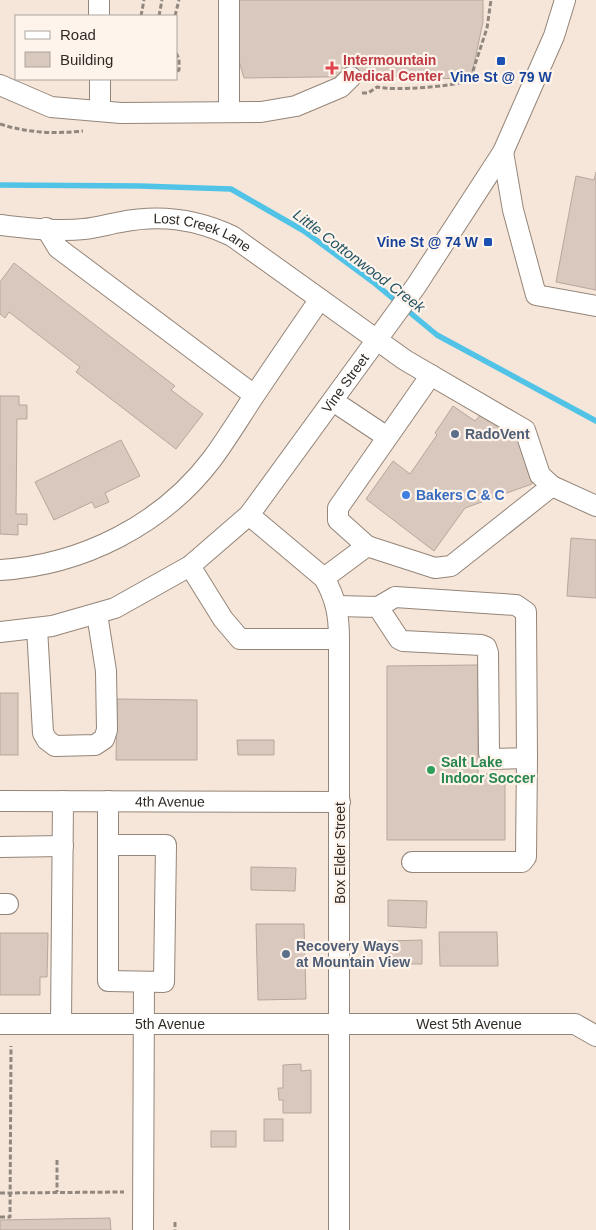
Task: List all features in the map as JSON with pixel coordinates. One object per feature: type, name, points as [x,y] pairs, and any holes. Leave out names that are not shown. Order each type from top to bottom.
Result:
[{"type":"street","points":[[99,0],[99,15]]},
{"type":"street","points":[[229,0],[229,112]]},
{"type":"street","name":"Vine Street","points":[[0,632],[38,628],[115,608],[190,566],[249,515],[416,286],[503,152],[554,36],[565,0]]},
{"type":"street","points":[[0,85],[51,107],[100,111],[261,112],[296,106],[341,87],[351,77]]},
{"type":"street","points":[[100,80],[100,111]]},
{"type":"street","points":[[503,152],[513,210],[536,295],[596,306]]},
{"type":"street","name":"Lost Creek Lane","points":[[0,225],[85,229],[147,218],[188,220],[232,236],[320,298],[383,332],[405,360],[525,430],[540,475],[552,486]]},
{"type":"street","points":[[46,228],[58,248],[254,396]]},
{"type":"street","points":[[0,570],[44,565],[81,555],[115,539],[143,522],[170,502],[211,459],[320,298]]},
{"type":"street","points":[[431,375],[338,508],[338,520],[367,546],[435,568],[451,566],[552,486],[596,506]]},
{"type":"street","points":[[333,401],[387,437]]},
{"type":"street","name":"Box Elder Street","points":[[249,515],[312,565],[324,578],[332,591],[337,606],[340,802],[339,1230]]},
{"type":"street","points":[[324,578],[367,546]]},
{"type":"street","points":[[190,566],[223,619],[240,639],[339,639]]},
{"type":"street","points":[[337,606],[378,607],[395,598],[516,605],[526,612],[526,856],[522,862],[412,862]]},
{"type":"street","points":[[378,607],[399,639],[404,641],[480,645],[486,647],[488,653],[489,753],[493,759],[527,758]]},
{"type":"street","points":[[38,628],[43,733],[47,740],[55,746],[94,744],[104,739],[107,730],[106,671],[97,614]]},
{"type":"street","name":"4th Avenue","points":[[0,800],[340,802]]},
{"type":"street","points":[[61,1024],[63,801]]},
{"type":"street","points":[[108,801],[108,845],[108,981],[164,982],[166,845],[108,845]]},
{"type":"street","points":[[0,847],[63,846]]},
{"type":"street","points":[[143,1230],[144,982]]},
{"type":"street","name":"5th Avenue","points":[[0,1024],[339,1025]]},
{"type":"street","name":"West 5th Avenue","points":[[339,1025],[574,1024],[596,1036]]},
{"type":"path","points":[[141,15],[144,0]]},
{"type":"path","points":[[159,15],[162,0]]},
{"type":"path","points":[[175,15],[178,0]]},
{"type":"path","points":[[178,57],[178,71]]},
{"type":"path","points":[[0,1217],[10,1218],[11,1046]]},
{"type":"path","points":[[57,1160],[57,1192]]},
{"type":"path","points":[[0,1192],[132,1192]]},
{"type":"path","points":[[175,1222],[175,1230]]},
{"type":"building","points":[[239,0],[483,0],[483,22],[471,78],[427,79],[392,76],[244,78],[236,51]]},
{"type":"building","points":[[596,172],[596,290],[556,282],[576,176],[594,180]]},
{"type":"building","points":[[14,263],[175,386],[171,390],[203,414],[176,449],[76,372],[80,367],[9,312],[5,318],[0,314],[0,282]]},
{"type":"building","points":[[0,396],[19,396],[19,405],[27,405],[27,419],[17,419],[16,514],[27,514],[27,525],[18,524],[18,535],[0,534]]},
{"type":"building","points":[[453,406],[475,421],[483,412],[516,434],[532,484],[465,508],[434,551],[366,499],[393,461],[410,474],[437,435],[435,433]]},
{"type":"building","points":[[121,440],[140,476],[105,493],[109,502],[95,508],[92,502],[54,520],[35,482]]},
{"type":"building","points":[[571,538],[596,540],[596,598],[567,596]]},
{"type":"building","points":[[478,665],[478,774],[505,774],[505,840],[387,840],[387,666]]},
{"type":"building","points":[[0,693],[18,693],[18,755],[0,755]]},
{"type":"building","points":[[117,699],[197,700],[197,760],[116,760]]},
{"type":"building","points":[[237,740],[274,740],[274,755],[238,755]]},
{"type":"building","points":[[251,867],[296,868],[295,891],[251,890]]},
{"type":"building","points":[[388,900],[427,901],[426,928],[388,926]]},
{"type":"building","points":[[256,924],[304,924],[306,999],[258,1000]]},
{"type":"building","points":[[439,932],[497,932],[498,966],[440,966]]},
{"type":"building","points":[[0,933],[48,933],[47,977],[40,977],[40,995],[0,995]]},
{"type":"building","points":[[422,940],[422,964],[389,964],[388,941]]},
{"type":"building","points":[[301,1064],[301,1071],[311,1070],[311,1113],[283,1113],[283,1100],[279,1100],[278,1088],[283,1088],[283,1065]]},
{"type":"building","points":[[264,1119],[283,1119],[283,1141],[264,1141]]},
{"type":"building","points":[[211,1131],[236,1131],[236,1147],[211,1147]]},
{"type":"building","points":[[110,1218],[111,1230],[0,1230],[0,1220]]},
{"type":"waterway","name":"Little Cottonwood Creek","points":[[0,185],[231,189],[304,231],[373,282],[437,335],[596,421]]},
{"type":"place","name":"Vine St @ 79 W","points":[[501,61]]},
{"type":"place","name":"Intermountain Medical Center","points":[[332,68]]},
{"type":"place","name":"Vine St @ 74 W","points":[[488,242]]},
{"type":"place","name":"RadoVent","points":[[455,434]]},
{"type":"place","name":"Bakers C & C","points":[[406,495]]},
{"type":"place","name":"Salt Lake Indoor Soccer","points":[[431,770]]},
{"type":"place","name":"Recovery Ways at Mountain View","points":[[286,954]]}]
